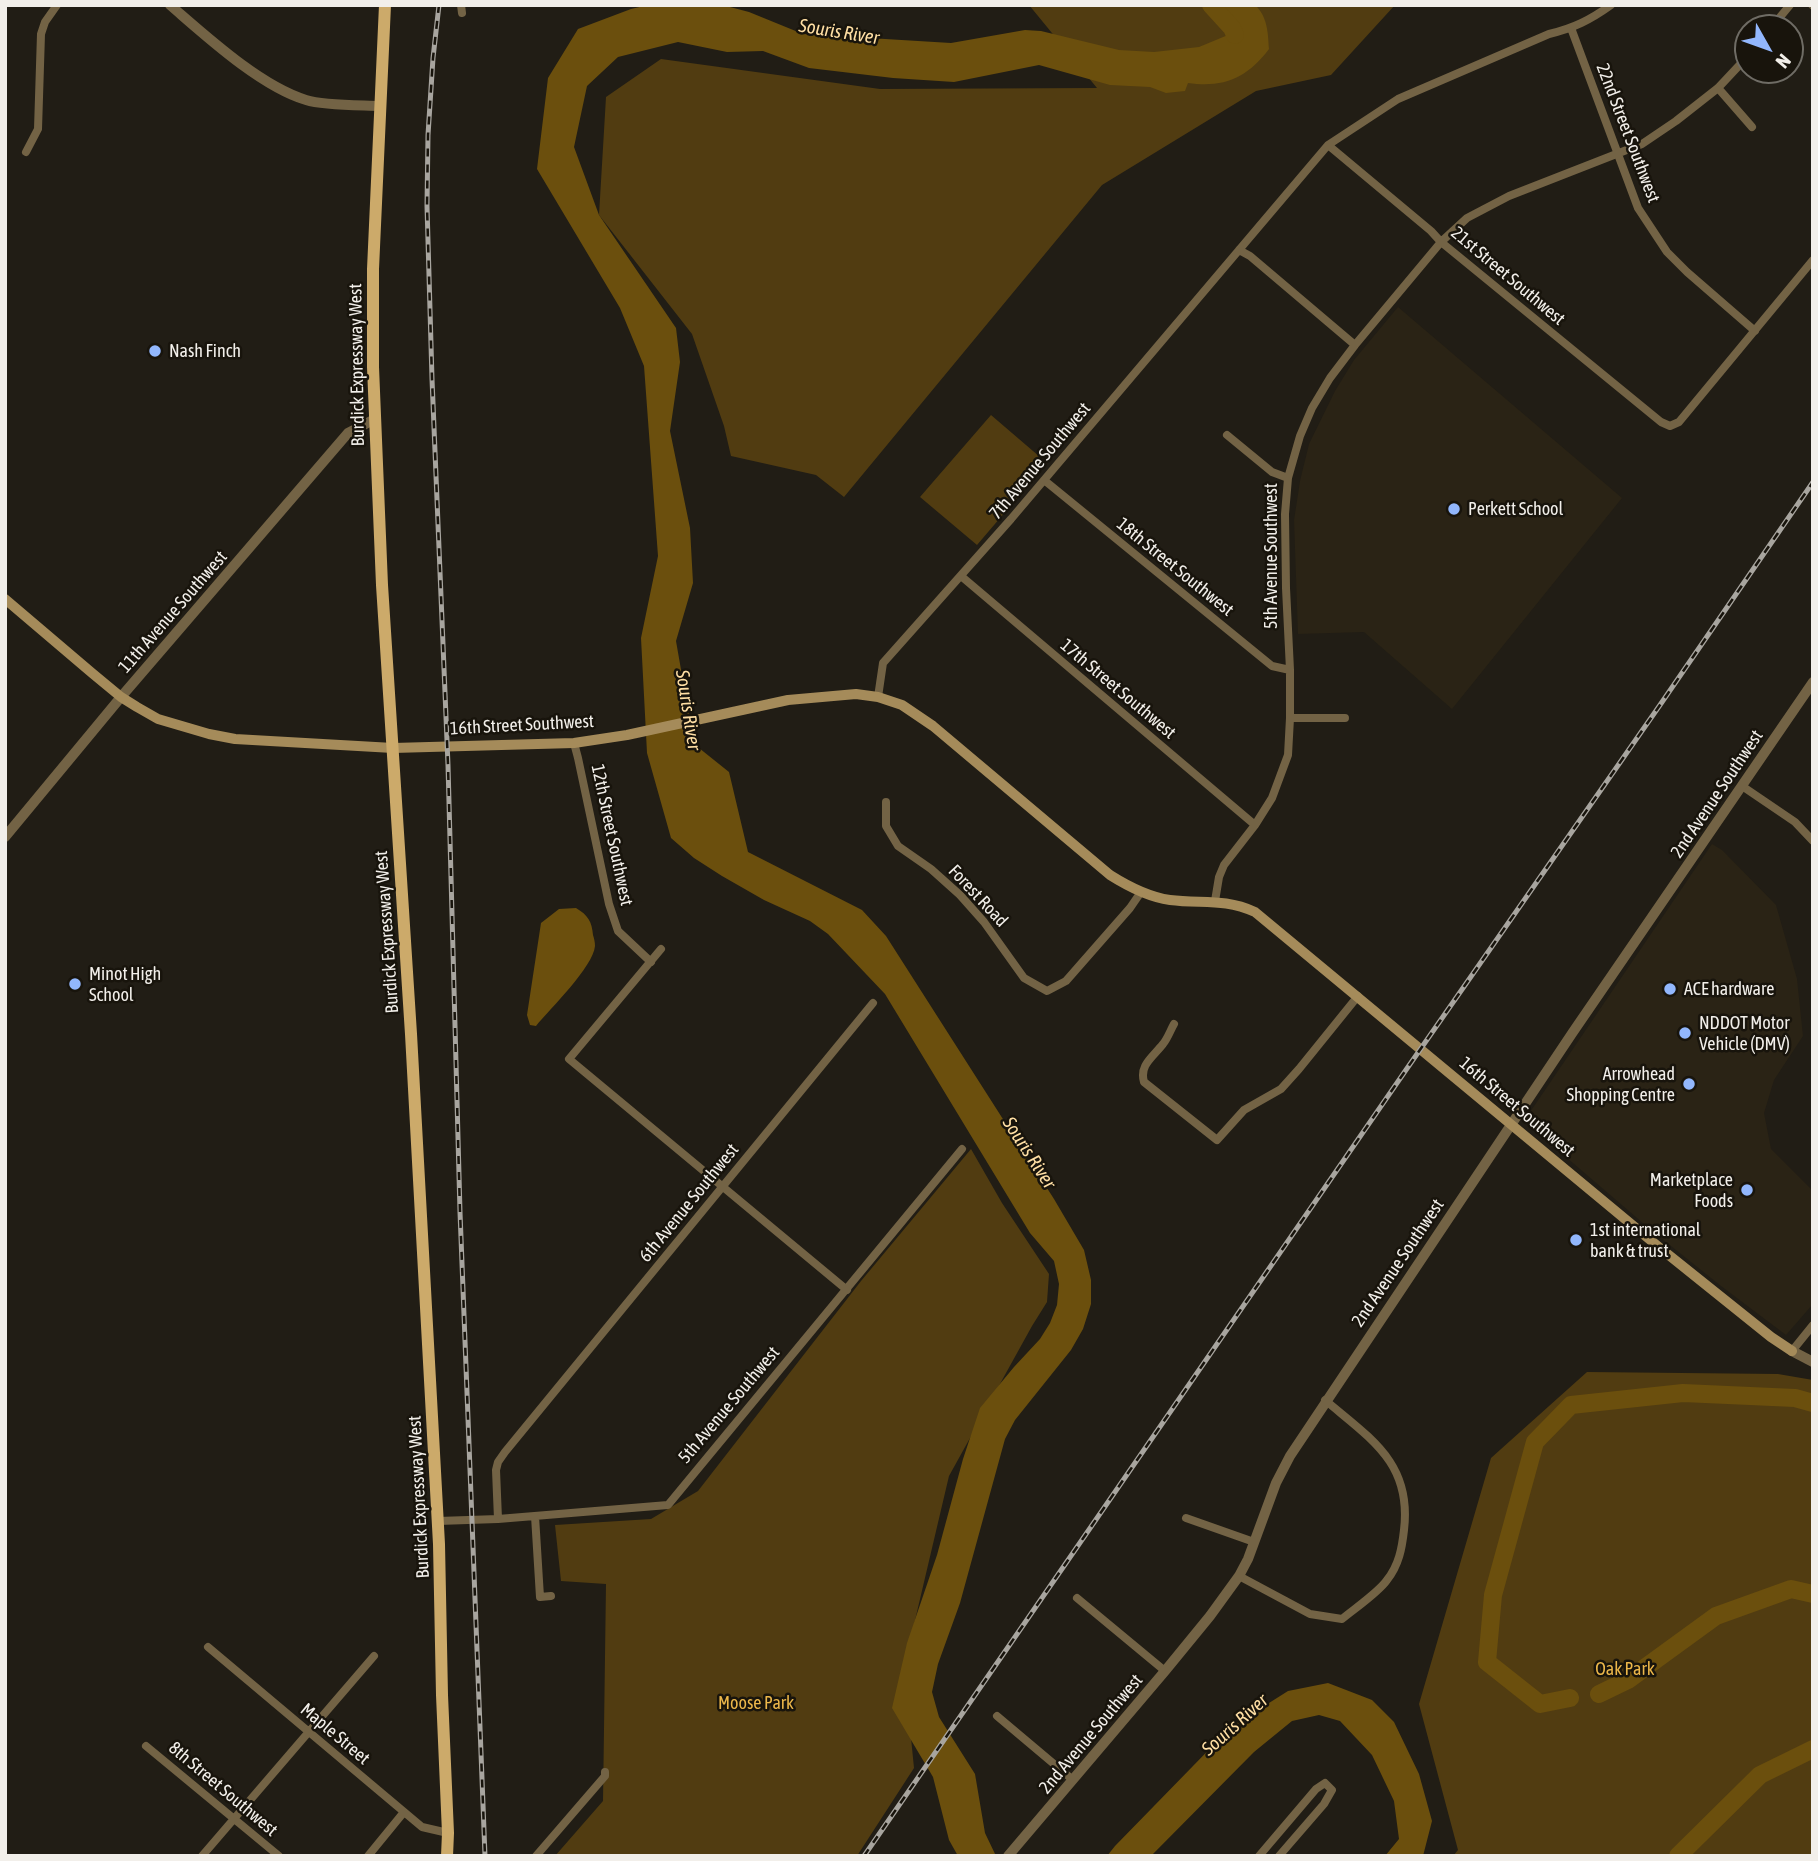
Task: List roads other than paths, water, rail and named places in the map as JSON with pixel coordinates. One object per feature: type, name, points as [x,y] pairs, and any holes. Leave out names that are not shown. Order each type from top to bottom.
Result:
[{"type":"main road","name":"Burdick Expressway West","points":[[384,5],[372,302],[375,418],[382,585],[438,1521],[447,1856]]},
{"type":"main road","name":"16th Street Southwest","points":[[5,598],[121,697],[158,719],[235,739],[393,748],[574,743],[636,733],[788,700],[829,695],[878,696],[902,705],[933,726],[1110,875],[1141,892]]},
{"type":"main road","points":[[1141,892],[1172,900],[1215,901]]},
{"type":"main road","name":"16th Street Southwest","points":[[1215,901],[1240,905],[1255,912],[1660,1248],[1770,1337],[1792,1351]]},
{"type":"street","points":[[26,152],[38,129],[41,34],[45,22],[57,5]]},
{"type":"street","points":[[170,5],[269,83],[306,100],[380,106]]},
{"type":"street","name":"7th Avenue Southwest","points":[[878,696],[884,663],[1044,480],[1328,145],[1398,99],[1549,34],[1571,29],[1611,5]]},
{"type":"street","name":"22nd Street Southwest","points":[[1571,29],[1638,208],[1667,252],[1755,331]]},
{"type":"street","name":"5th Avenue Southwest","points":[[1215,901],[1224,865],[1272,798],[1288,755],[1290,670],[1285,513],[1288,478],[1300,436],[1312,408],[1330,378],[1441,242],[1467,218],[1509,197],[1642,144],[1718,88],[1734,71]]},
{"type":"street","points":[[1718,88],[1752,127]]},
{"type":"street","name":"21st Street Southwest","points":[[1328,145],[1441,242],[1661,422],[1670,426],[1679,422],[1755,331]]},
{"type":"street","points":[[1239,250],[1355,345]]},
{"type":"street","points":[[1755,331],[1813,260]]},
{"type":"street","name":"11th Avenue Southwest","points":[[5,837],[121,697],[348,433],[375,418]]},
{"type":"street","points":[[1227,435],[1272,472],[1288,478]]},
{"type":"street","name":"18th Street Southwest","points":[[1044,480],[1272,666],[1290,670]]},
{"type":"street","name":"17th Street Southwest","points":[[961,576],[1255,825]]},
{"type":"street","name":"2nd Avenue Southwest","points":[[1010,1853],[1165,1671],[1239,1576],[1276,1483],[1290,1455],[1325,1400],[1813,682]]},
{"type":"street","points":[[1290,718],[1345,718]]},
{"type":"street","name":"12th Street Southwest","points":[[574,743],[618,931],[651,962]]},
{"type":"street","points":[[1742,786],[1795,822],[1813,841]]},
{"type":"street","name":"Forest Road","points":[[886,802],[886,827],[898,846],[931,869],[960,895],[984,922],[1024,978],[1046,991],[1066,981],[1141,892]]},
{"type":"street","points":[[661,949],[569,1059],[847,1290]]},
{"type":"street","points":[[1174,1024],[1166,1042],[1145,1065],[1141,1074],[1144,1082],[1217,1140],[1244,1110],[1281,1089],[1358,996]]},
{"type":"street","name":"6th Avenue Southwest","points":[[498,1520],[498,1462],[873,1003]]},
{"type":"street","name":"5th Avenue Southwest","points":[[438,1521],[498,1520],[668,1505],[962,1149]]},
{"type":"street","points":[[1813,1325],[1792,1351],[1813,1363]]},
{"type":"street","points":[[1239,1576],[1310,1614],[1342,1619],[1387,1581],[1402,1552],[1405,1521],[1402,1483],[1393,1464],[1378,1446],[1325,1400]]},
{"type":"street","points":[[535,1516],[540,1597],[551,1596]]},
{"type":"street","points":[[1186,1518],[1254,1542]]},
{"type":"street","points":[[1077,1598],[1165,1671]]},
{"type":"street","name":"Maple Street","points":[[208,1647],[422,1828],[448,1833]]},
{"type":"street","points":[[202,1856],[374,1656]]},
{"type":"street","points":[[997,1716],[1073,1780]]},
{"type":"street","name":"8th Street Southwest","points":[[146,1746],[279,1856]]},
{"type":"street","points":[[538,1855],[605,1776],[605,1772]]},
{"type":"street","points":[[1259,1856],[1316,1789],[1325,1783],[1332,1790],[1324,1804],[1279,1856]]},
{"type":"street","points":[[368,1856],[404,1812]]},
{"type":"water","points":[[648,5],[730,5],[803,34],[951,43],[1025,30],[1041,31],[1119,50],[1154,52],[1199,47],[1228,35],[1220,16],[1210,5],[1255,5],[1263,15],[1266,26],[1269,49],[1243,74],[1213,84],[1188,83],[1185,91],[1166,93],[1150,87],[1110,85],[1039,65],[954,82],[809,68],[763,51],[727,52],[678,42],[618,57],[587,86],[574,147],[599,215],[676,328],[680,362],[670,431],[690,528],[693,583],[676,641],[694,744],[729,772],[748,852],[862,910],[886,936],[1084,1250],[1091,1280],[1091,1304],[1083,1329],[1071,1350],[1015,1420],[1005,1439],[960,1603],[938,1664],[932,1692],[939,1717],[975,1774],[985,1833],[996,1856],[958,1856],[949,1840],[933,1777],[892,1708],[907,1643],[937,1555],[980,1408],[1040,1339],[1057,1305],[1059,1284],[1054,1261],[1030,1233],[885,994],[828,934],[810,921],[764,900],[722,876],[694,858],[671,838],[647,753],[641,638],[658,556],[644,366],[620,308],[537,169],[548,78],[578,29]]},
{"type":"water","points":[[576,908],[590,923],[595,945],[593,955],[579,976],[536,1026],[530,1025],[527,1015],[541,923],[559,909]]},
{"type":"water","points":[[1328,1683],[1372,1700],[1394,1722],[1419,1774],[1432,1821],[1423,1856],[1385,1856],[1399,1839],[1394,1801],[1372,1755],[1340,1721],[1319,1715],[1292,1721],[1254,1752],[1151,1856],[1107,1856],[1231,1727],[1288,1691]]},
{"type":"waterway","name":"Souris River","points":[[1211,5],[1235,35]]},
{"type":"waterway","points":[[1570,1698],[1540,1704],[1487,1662],[1493,1595],[1535,1442],[1571,1405],[1683,1393],[1795,1398],[1813,1403]]},
{"type":"waterway","points":[[1599,1694],[1628,1680],[1716,1616],[1791,1589],[1813,1594]]},
{"type":"waterway","points":[[1678,1856],[1760,1775],[1813,1749]]},
{"type":"railway","points":[[439,5],[428,135],[427,206],[448,765],[460,1212],[485,1856]]},
{"type":"railway","points":[[864,1856],[1813,482]]},
{"type":"place","name":"Nash Finch","points":[[155,351]]},
{"type":"place","name":"Perkett School","points":[[1454,509]]},
{"type":"place","name":"Minot High School","points":[[75,984]]},
{"type":"place","name":"ACE hardware","points":[[1670,989]]},
{"type":"place","name":"NDDOT Motor Vehicle (DMV)","points":[[1685,1033]]},
{"type":"place","name":"Arrowhead Shopping Centre","points":[[1689,1084]]},
{"type":"place","name":"Marketplace Foods","points":[[1747,1190]]},
{"type":"place","name":"1st international bank & trust","points":[[1576,1240]]},
{"type":"park label","name":"Oak Park","points":[[1625,1669]]},
{"type":"park label","name":"Moose Park","points":[[756,1703]]}]
